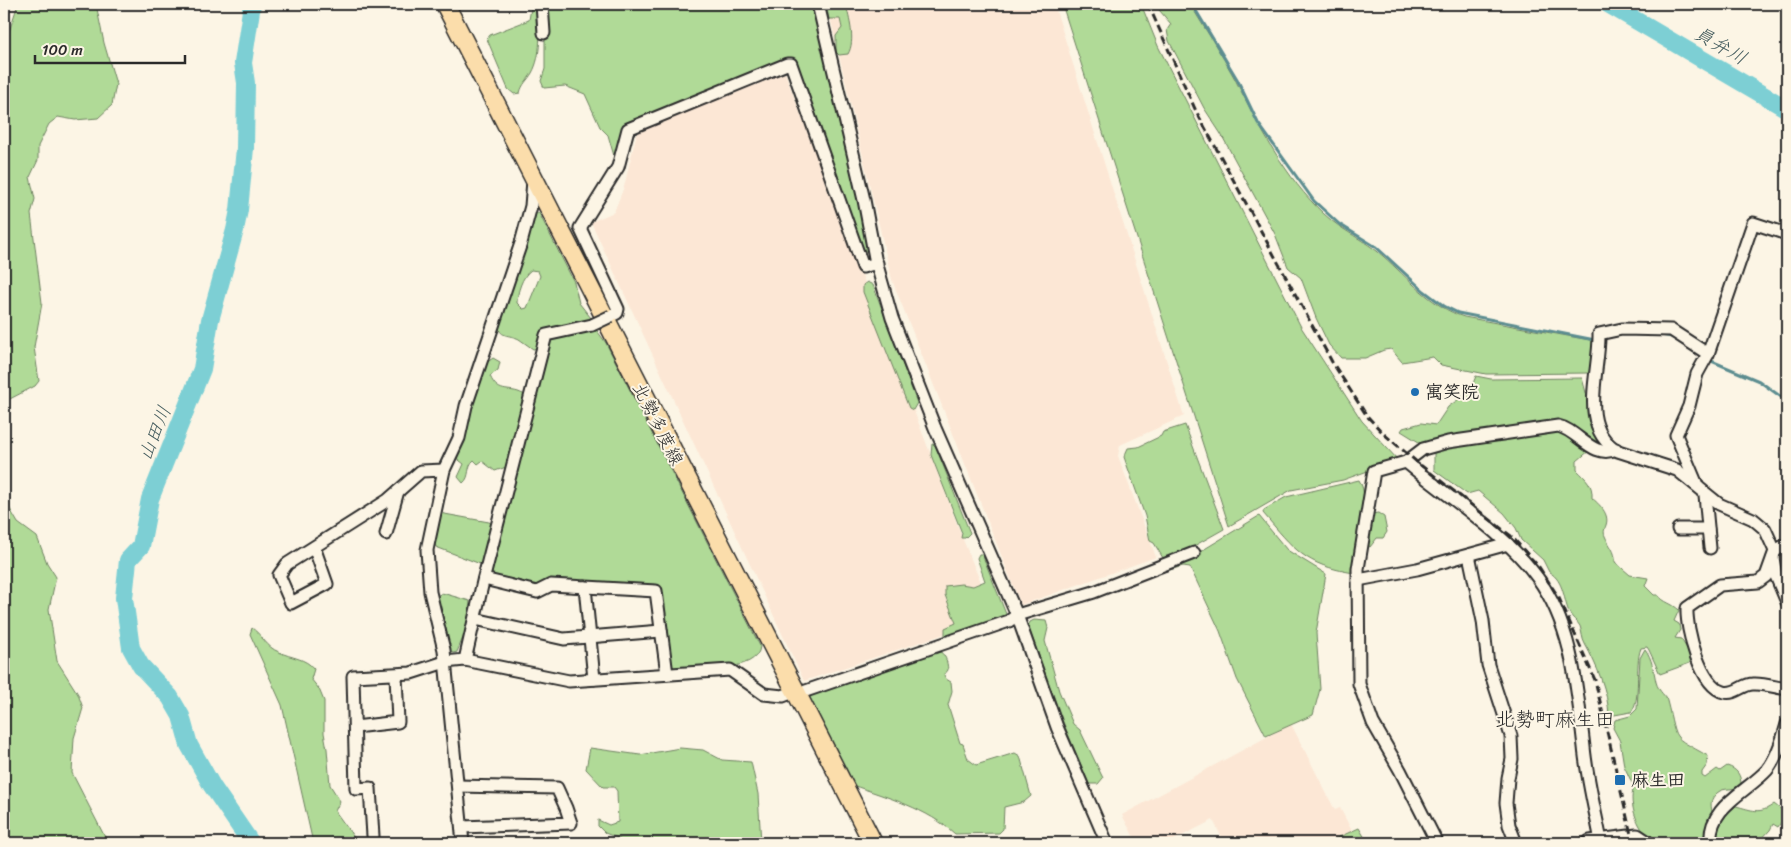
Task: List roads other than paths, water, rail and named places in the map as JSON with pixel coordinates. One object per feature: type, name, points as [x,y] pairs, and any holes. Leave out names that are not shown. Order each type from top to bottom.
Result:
[{"type":"main road","name":"北勢多度線","points":[[445,4],[873,843]]},
{"type":"main road","points":[[1595,842],[1637,837],[1646,843]]},
{"type":"street","points":[[542,4],[544,33]]},
{"type":"street","points":[[818,4],[876,263],[892,318],[934,428],[976,527],[1017,616],[1057,727],[1107,843]]},
{"type":"street","points":[[465,660],[546,335],[592,325],[618,313],[618,309],[580,228],[618,167],[628,129],[791,64],[862,267],[876,263]]},
{"type":"street","points":[[463,843],[445,662],[428,582],[427,550],[444,470],[459,438],[466,406],[521,243],[534,180]]},
{"type":"street","points":[[1710,548],[1701,491],[1676,435],[1690,406],[1697,374],[1708,354],[1754,223],[1787,234]]},
{"type":"street","points":[[1708,354],[1671,330],[1622,329],[1599,334],[1592,411],[1606,441],[1616,449],[1677,470],[1719,504],[1753,519],[1765,529],[1774,555],[1776,576],[1787,602]]},
{"type":"street","points":[[1437,843],[1400,770],[1373,723],[1359,684],[1358,569],[1374,471],[1406,462],[1423,449],[1448,442],[1558,426],[1567,428],[1600,452],[1608,453],[1616,449]]},
{"type":"street","points":[[1406,462],[1508,544],[1536,576],[1550,596],[1564,628],[1579,701],[1595,842]]},
{"type":"street","points":[[314,548],[327,584],[291,603],[279,575],[287,564],[388,500],[421,471],[444,470]]},
{"type":"street","points":[[386,534],[398,492]]},
{"type":"street","points":[[1678,529],[1708,528]]},
{"type":"street","points":[[1358,580],[1380,578],[1508,544]]},
{"type":"street","points":[[1787,544],[1774,555],[1766,576],[1758,582],[1720,585],[1687,608],[1686,622],[1706,679],[1722,692],[1733,692],[1752,684],[1787,690]]},
{"type":"street","points":[[373,836],[370,788],[356,789],[353,676],[421,671],[445,662],[465,660],[558,680],[730,670],[764,694],[783,696],[797,693],[1009,621],[1017,616],[1094,592],[1194,553]]},
{"type":"street","points":[[1469,555],[1483,621],[1488,665],[1511,736],[1512,759],[1506,803],[1509,825],[1516,843]]},
{"type":"street","points":[[484,579],[537,592],[550,585],[656,591],[666,674]]},
{"type":"street","points":[[585,587],[594,679]]},
{"type":"street","points":[[475,619],[564,640],[661,631]]},
{"type":"street","points":[[355,727],[398,722],[396,674]]},
{"type":"street","points":[[1711,843],[1710,836],[1720,813],[1735,794],[1752,784],[1769,768],[1787,724]]},
{"type":"street","points":[[458,786],[556,788],[571,823],[462,827]]},
{"type":"waterway","name":"山田川","points":[[251,843],[212,786],[189,745],[181,716],[170,697],[141,666],[131,648],[124,598],[128,560],[141,546],[150,499],[202,369],[210,320],[235,230],[239,210],[245,148],[246,83],[243,63],[252,4]]},
{"type":"waterway","points":[[1192,4],[1237,79],[1258,123],[1314,201],[1339,224],[1376,247],[1424,291],[1444,306],[1458,313],[1595,340]]},
{"type":"waterway","name":"員弁川","points":[[1608,4],[1787,109]]},
{"type":"waterway","points":[[1661,335],[1672,337],[1703,357]]},
{"type":"waterway","points":[[1709,360],[1759,381],[1787,401]]},
{"type":"railway","points":[[1148,4],[1196,111],[1332,362],[1367,416],[1384,434],[1418,463],[1511,536],[1539,567],[1559,598],[1595,680],[1633,843]]},
{"type":"place","name":"寓笑院","points":[[1415,392]]},
{"type":"place","name":"麻生田","points":[[1620,780]]},
{"type":"district","name":"北勢町麻生田","points":[[1555,719]]}]
